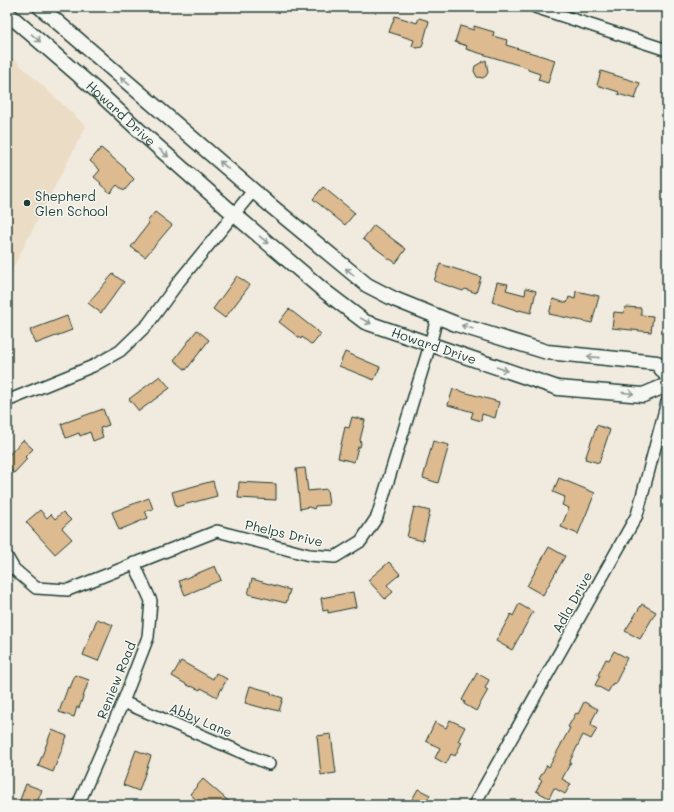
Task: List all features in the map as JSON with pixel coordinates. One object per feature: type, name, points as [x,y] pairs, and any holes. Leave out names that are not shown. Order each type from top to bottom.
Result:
[{"type":"street","name":"Howard Drive","points":[[40,7],[366,285],[394,299],[437,317],[547,352],[657,363],[667,376]]},
{"type":"street","points":[[535,7],[667,50]]},
{"type":"street","name":"Howard Drive","points":[[7,13],[97,91],[235,215],[323,290],[365,322],[558,388],[643,395],[667,385]]},
{"type":"street","points":[[7,401],[93,366],[120,351],[148,324],[180,280],[254,191]]},
{"type":"street","name":"Phelps Drive","points":[[7,557],[14,569],[36,588],[68,590],[217,531],[309,555],[335,557],[361,541],[377,517],[430,345],[437,317]]},
{"type":"street","name":"Adla Drive","points":[[474,805],[637,515],[667,402]]},
{"type":"street","name":"Reniew Road","points":[[78,805],[123,702],[148,637],[151,601],[134,563]]},
{"type":"street","name":"Abby Lane","points":[[123,702],[268,764]]},
{"type":"shaded area","name":"Shepherd Glen School","points":[[7,53],[86,126],[7,279]]},
{"type":"building","points":[[395,16],[417,23],[419,18],[429,21],[422,47],[417,48],[412,46],[414,40],[389,32]]},
{"type":"building","points":[[460,26],[474,30],[474,26],[494,32],[493,36],[507,40],[506,45],[555,60],[548,83],[538,80],[540,74],[528,70],[528,68],[466,49],[467,46],[455,42]]},
{"type":"building","points":[[486,60],[488,72],[486,76],[483,78],[477,77],[474,71],[475,66]]},
{"type":"building","points":[[601,71],[640,83],[635,99],[597,85]]},
{"type":"building","points":[[101,148],[126,169],[125,170],[134,179],[124,191],[117,185],[110,193],[94,177],[100,170],[90,161]]},
{"type":"building","points":[[323,187],[355,213],[345,225],[313,199]]},
{"type":"building","points":[[155,212],[172,225],[145,257],[131,247],[149,223],[147,222]]},
{"type":"building","points":[[374,225],[406,249],[396,263],[390,259],[388,260],[386,256],[363,239]]},
{"type":"building","points":[[440,264],[481,277],[476,293],[465,289],[463,291],[434,281]]},
{"type":"building","points":[[113,274],[124,282],[101,313],[88,303]]},
{"type":"building","points":[[237,276],[250,285],[225,318],[213,309]]},
{"type":"building","points":[[497,282],[508,284],[506,290],[525,295],[526,288],[536,291],[531,313],[519,311],[492,302]]},
{"type":"building","points":[[576,291],[599,296],[592,323],[549,314],[553,299],[567,303],[569,297],[575,299]]},
{"type":"building","points":[[625,307],[641,308],[641,315],[653,316],[651,332],[612,328],[614,312],[624,313]]},
{"type":"building","points":[[289,309],[321,334],[312,345],[302,337],[301,339],[279,322]]},
{"type":"building","points":[[67,316],[72,330],[35,344],[30,330]]},
{"type":"building","points":[[197,330],[209,340],[186,370],[174,360]]},
{"type":"building","points":[[345,352],[380,367],[374,380],[339,366]]},
{"type":"building","points":[[160,376],[170,388],[139,411],[129,399]]},
{"type":"building","points":[[453,389],[499,402],[495,418],[482,414],[481,421],[471,418],[473,412],[448,405]]},
{"type":"building","points":[[103,409],[109,425],[100,428],[103,437],[93,441],[90,432],[80,436],[79,433],[66,438],[61,424]]},
{"type":"building","points":[[352,417],[365,420],[360,440],[360,447],[358,447],[354,462],[338,458],[345,427],[349,428]]},
{"type":"building","points":[[597,425],[610,430],[599,463],[585,459]]},
{"type":"building","points":[[23,440],[33,449],[25,457],[27,459],[14,473],[7,467],[7,457]]},
{"type":"building","points":[[433,441],[449,445],[438,483],[423,478]]},
{"type":"building","points":[[305,468],[308,491],[327,489],[329,505],[315,506],[314,509],[309,507],[300,509],[296,469]]},
{"type":"building","points":[[559,478],[595,493],[578,534],[561,527],[569,508],[562,505],[565,497],[553,492]]},
{"type":"building","points":[[213,481],[217,496],[176,507],[172,492]]},
{"type":"building","points":[[239,482],[276,484],[276,500],[238,498]]},
{"type":"building","points":[[149,498],[153,509],[145,511],[148,518],[119,530],[112,512]]},
{"type":"building","points":[[414,507],[430,511],[423,541],[407,537]]},
{"type":"building","points":[[40,510],[47,518],[51,514],[55,519],[63,512],[71,520],[62,528],[72,539],[55,554],[26,522]]},
{"type":"building","points":[[549,547],[565,556],[543,595],[527,586]]},
{"type":"building","points":[[389,562],[400,574],[387,585],[393,592],[385,599],[368,580]]},
{"type":"building","points":[[215,566],[221,580],[185,595],[179,581]]},
{"type":"building","points":[[252,579],[290,590],[286,603],[248,594]]},
{"type":"building","points":[[353,592],[356,607],[328,613],[328,610],[323,611],[321,598]]},
{"type":"building","points":[[519,604],[533,612],[512,650],[496,641],[511,614],[513,616]]},
{"type":"building","points":[[642,604],[656,612],[640,639],[625,631]]},
{"type":"building","points":[[97,619],[113,625],[98,661],[83,655]]},
{"type":"building","points":[[614,651],[627,658],[615,684],[613,683],[608,692],[595,685],[606,659],[609,660]]},
{"type":"building","points":[[181,661],[213,679],[216,673],[227,679],[217,697],[201,688],[200,690],[191,687],[172,676]]},
{"type":"building","points":[[477,673],[489,680],[485,688],[488,690],[476,711],[464,704],[465,702],[462,700]]},
{"type":"building","points":[[75,675],[89,680],[79,708],[77,707],[74,717],[59,712],[68,687],[70,688]]},
{"type":"building","points":[[250,686],[271,692],[271,694],[283,698],[279,711],[245,703]]},
{"type":"building","points":[[584,702],[598,709],[591,722],[591,725],[597,729],[591,739],[583,735],[570,761],[571,762],[562,779],[571,784],[565,794],[554,788],[549,798],[536,791],[542,780],[539,779],[547,765],[549,767],[570,728],[568,727],[576,713],[578,714]]},
{"type":"building","points":[[450,720],[465,727],[458,741],[462,742],[455,756],[451,754],[446,764],[435,758],[440,748],[426,741],[435,722],[446,728]]},
{"type":"building","points":[[52,730],[67,736],[53,772],[38,766]]},
{"type":"building","points":[[331,734],[336,773],[321,775],[317,736]]},
{"type":"building","points":[[136,750],[151,756],[139,791],[123,785]]},
{"type":"building","points":[[203,779],[233,805],[202,805],[190,794]]},
{"type":"building","points":[[26,784],[42,790],[36,805],[18,805]]},
{"type":"building","points":[[418,789],[430,795],[425,805],[409,805]]},
{"type":"place","name":"Shepherd Glen School","points":[[27,203]]}]
